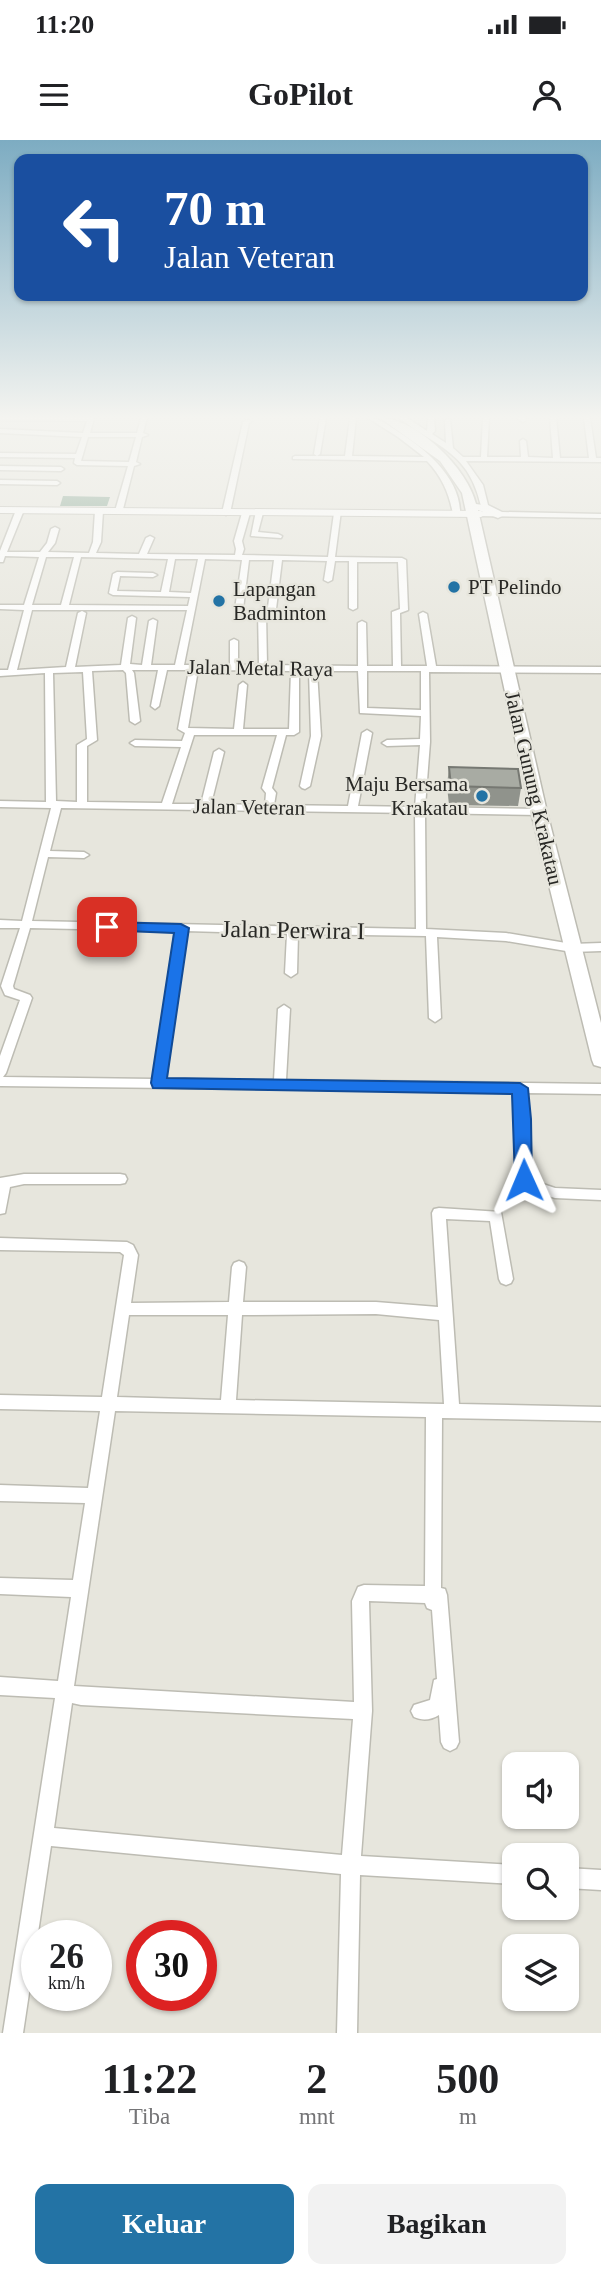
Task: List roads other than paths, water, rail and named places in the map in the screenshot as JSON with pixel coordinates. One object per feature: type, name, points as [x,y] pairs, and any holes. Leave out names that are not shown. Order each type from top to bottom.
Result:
[{"type":"highway","points":[[469,506],[470,512]]},
{"type":"highway","points":[[470,506],[470,512]]},
{"type":"highway","points":[[470,512],[503,515]]},
{"type":"highway","name":"Jalan Gunung Krakatau","points":[[470,512],[514,670],[601,1060]]},
{"type":"highway","name":"Jalan Gunung Krakatau","points":[[514,670],[539,812],[578,948],[601,1011]]},
{"type":"main road","points":[[0,510],[470,512]]},
{"type":"street","points":[[122,511],[123,506]]},
{"type":"street","points":[[230,513],[231,506]]},
{"type":"street","points":[[464,506],[470,512]]},
{"type":"street","points":[[486,506],[503,515],[601,516]]},
{"type":"street","points":[[20,510],[1,557],[92,555],[403,562],[404,610],[396,612],[397,670]]},
{"type":"street","points":[[92,555],[97,542],[99,511]]},
{"type":"street","points":[[239,609],[242,557],[238,541],[246,513]]},
{"type":"street","points":[[259,513],[255,535],[278,536]]},
{"type":"street","points":[[328,580],[338,513]]},
{"type":"street","points":[[12,672],[28,607],[55,529]]},
{"type":"street","points":[[142,556],[150,538]]},
{"type":"street","points":[[64,607],[78,555]]},
{"type":"street","points":[[121,556],[114,594],[195,595]]},
{"type":"street","points":[[164,595],[172,557]]},
{"type":"street","points":[[179,668],[202,557]]},
{"type":"street","points":[[263,668],[262,611],[272,608],[278,558]]},
{"type":"street","points":[[353,560],[353,608]]},
{"type":"street","points":[[117,575],[153,575]]},
{"type":"street","points":[[0,607],[64,607],[83,610],[192,608]]},
{"type":"street","points":[[70,668],[83,610]]},
{"type":"street","points":[[423,614],[429,670],[421,810],[426,933],[435,1018]]},
{"type":"street","points":[[132,618],[125,667],[130,673],[135,720]]},
{"type":"street","points":[[146,667],[153,621]]},
{"type":"street","points":[[362,623],[363,711],[426,713]]},
{"type":"street","points":[[234,641],[234,668]]},
{"type":"street","name":"Jalan Metal Raya","points":[[0,673],[125,667],[514,670]]},
{"type":"street","points":[[155,706],[163,667]]},
{"type":"street","points":[[194,667],[183,729],[190,732],[294,733],[295,669]]},
{"type":"street","points":[[82,804],[82,744],[92,740],[87,668]]},
{"type":"street","points":[[306,786],[316,736],[312,700],[313,669]]},
{"type":"street","points":[[0,1073],[26,1001],[24,996],[9,992],[7,986],[26,925],[54,804],[49,670]]},
{"type":"street","points":[[514,670],[601,670]]},
{"type":"street","points":[[238,733],[243,685]]},
{"type":"street","points":[[166,806],[190,732]]},
{"type":"street","points":[[269,807],[271,793],[267,788],[282,733]]},
{"type":"street","points":[[353,808],[367,733]]},
{"type":"street","points":[[387,743],[425,742]]},
{"type":"street","points":[[135,743],[186,744]]},
{"type":"street","points":[[205,807],[219,752]]},
{"type":"street","name":"Jalan Veteran","points":[[0,804],[539,812]]},
{"type":"street","points":[[44,854],[84,855]]},
{"type":"street","name":"Jalan Perwira I","points":[[0,924],[426,933],[506,937],[578,948],[601,947]]},
{"type":"street","points":[[159,1083],[181,928]]},
{"type":"street","points":[[291,973],[293,930]]},
{"type":"street","points":[[280,1085],[284,1009]]},
{"type":"street","points":[[0,1081],[601,1089]]},
{"type":"street","points":[[520,1088],[525,1183],[555,1193],[601,1195]]},
{"type":"street","points":[[0,1209],[2,1183],[24,1179],[120,1179]]},
{"type":"street","points":[[452,1410],[439,1213],[496,1216],[506,1279]]},
{"type":"street","points":[[0,1244],[126,1247],[131,1255],[92,1496],[66,1691],[13,2033]]},
{"type":"street","points":[[228,1405],[239,1267]]},
{"type":"street","points":[[124,1309],[376,1308],[445,1314]]},
{"type":"street","points":[[0,1402],[107,1402],[601,1414]]},
{"type":"street","points":[[420,1711],[435,1707],[441,1698],[433,1594],[434,1410]]},
{"type":"street","points":[[0,1493],[92,1496]]},
{"type":"street","points":[[0,1586],[79,1589]]},
{"type":"street","points":[[347,2033],[351,1865],[363,1711],[361,1596],[367,1592],[438,1594],[450,1742]]},
{"type":"street","points":[[0,1686],[66,1691],[81,1696],[363,1711]]},
{"type":"street","points":[[43,1836],[351,1865],[502,1874]]},
{"type":"street","points":[[579,1879],[601,1880]]},
{"type":"place","name":"PT Pelindo","points":[[454,587]]},
{"type":"place","name":"Lapangan Badminton","points":[[219,601]]},
{"type":"place","name":"Maju Bersama Krakatau","points":[[482,796]]}]
